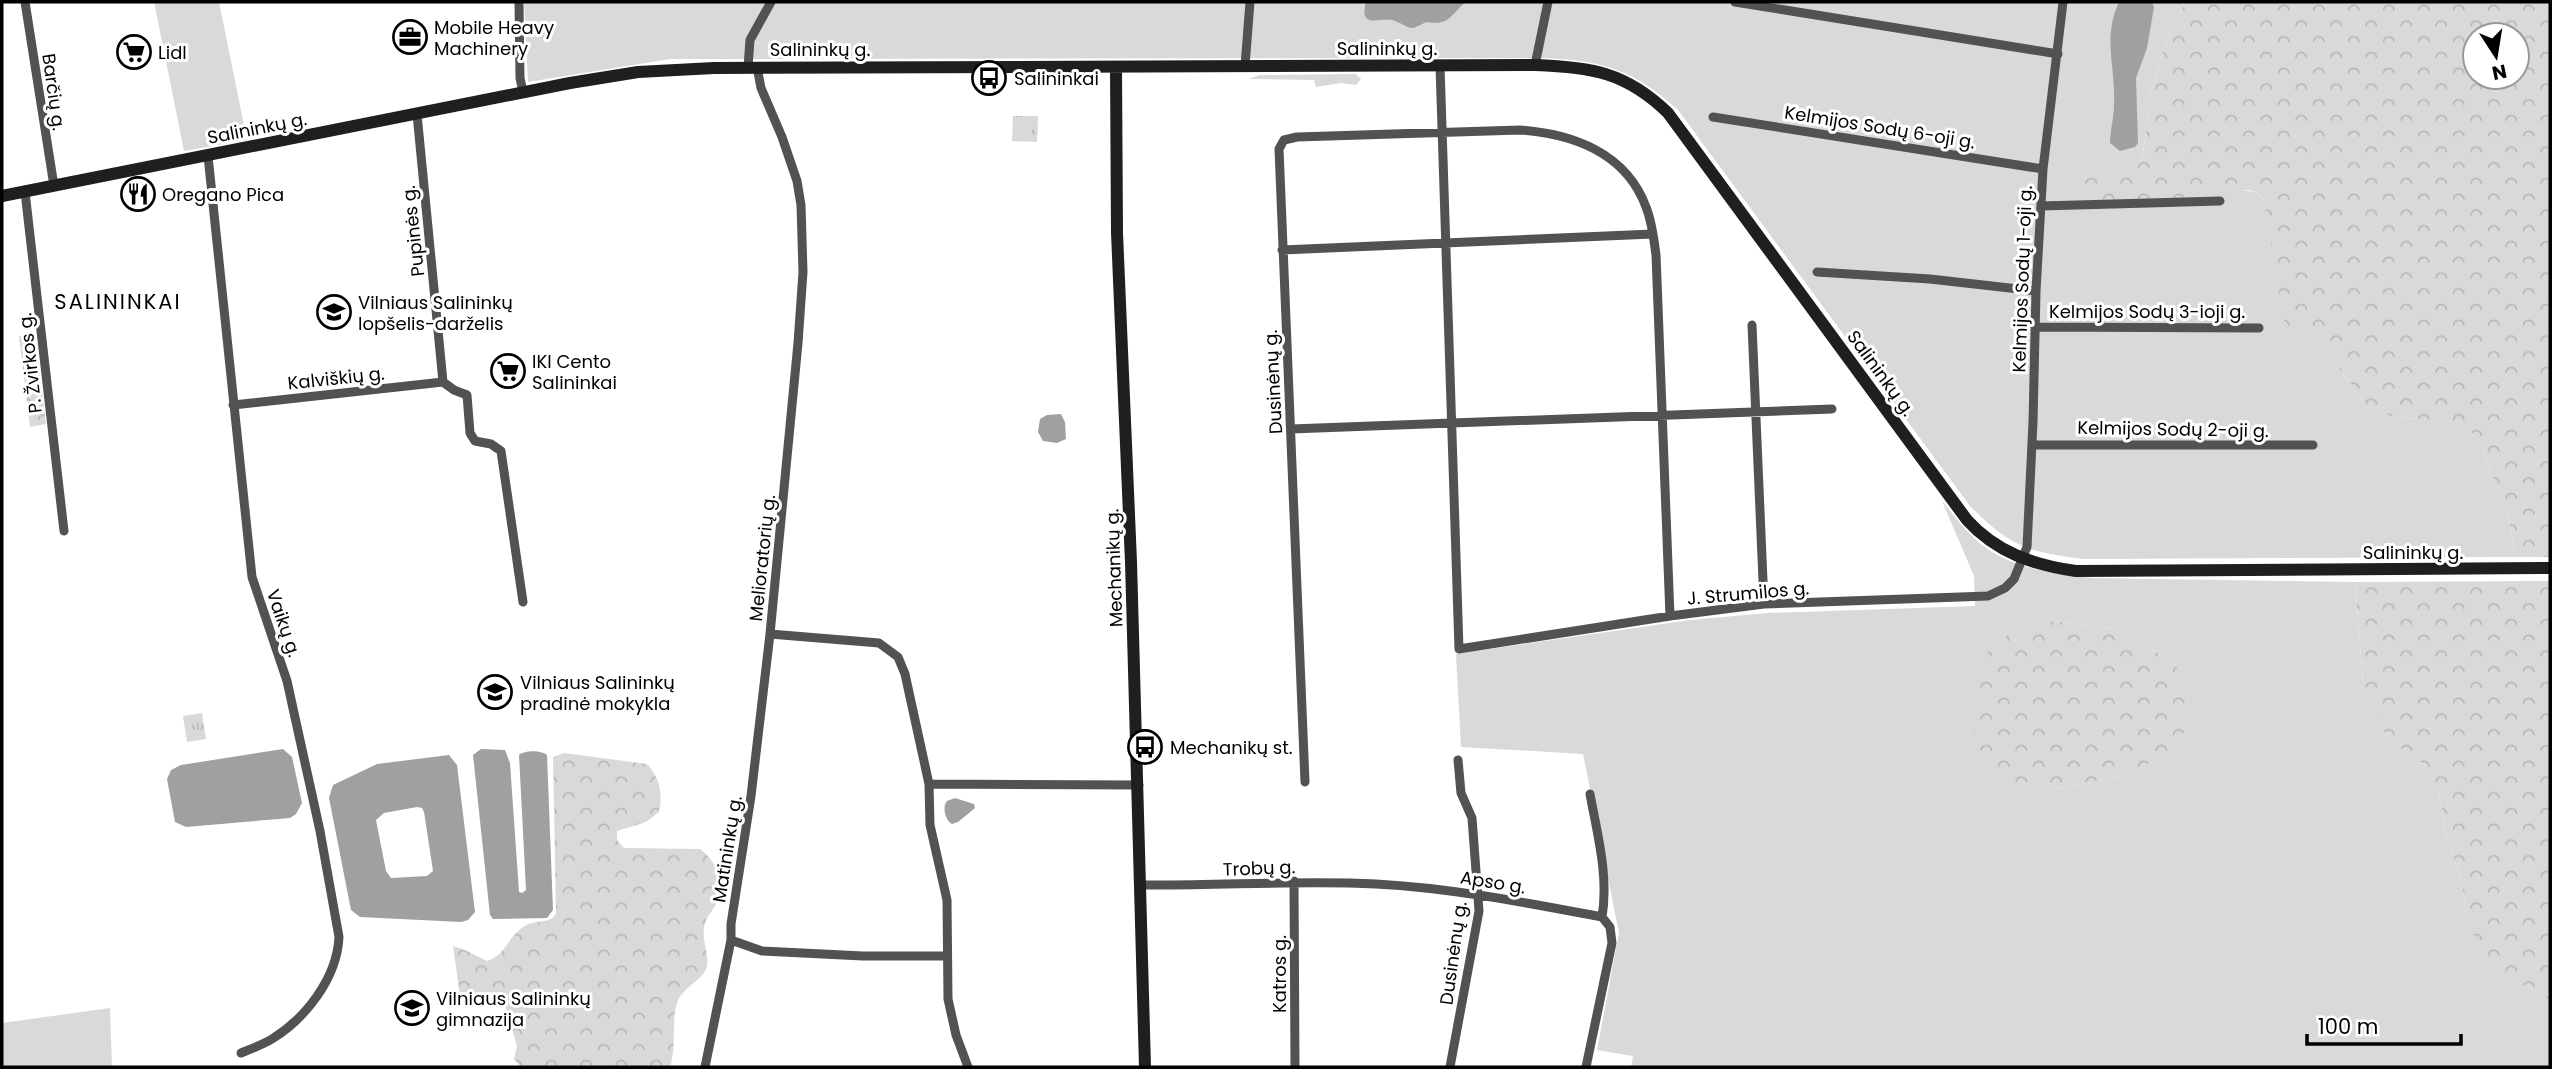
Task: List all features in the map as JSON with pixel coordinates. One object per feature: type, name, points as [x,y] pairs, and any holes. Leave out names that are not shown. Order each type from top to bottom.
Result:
[{"type":"main road","name":"Salininkų g.","points":[[2,197],[523,92],[638,72],[753,67],[1571,66],[1605,72],[1637,88],[1668,113],[1967,520],[1996,547],[2040,565],[2076,571],[2550,568]]},
{"type":"main road","name":"Mechanikų g.","points":[[1116,67],[1117,233],[1139,785],[1145,1067]]},
{"type":"street","name":"Barčių g.","points":[[24,2],[54,186]]},
{"type":"street","points":[[519,2],[520,78],[523,92]]},
{"type":"street","points":[[753,67],[750,40],[771,2]]},
{"type":"street","points":[[1245,66],[1251,2]]},
{"type":"street","points":[[1535,65],[1548,2]]},
{"type":"street","points":[[1735,2],[2058,54]]},
{"type":"street","name":"Kelmijos Sodų 1-oji g.","points":[[2023,558],[2028,537],[2035,291],[2043,169],[2063,2]]},
{"type":"street","points":[[1440,65],[1452,423]]},
{"type":"street","name":"Melioratorių g.","points":[[753,67],[797,181],[801,205],[803,272],[798,343],[770,634],[863,640],[879,643],[898,657],[905,674],[929,784],[930,825],[947,900],[948,999],[956,1035],[968,1067]]},
{"type":"street","name":"Pupinės g.","points":[[417,114],[443,382]]},
{"type":"street","name":"Kelmijos Sodų 6-oji g.","points":[[1713,117],[2043,169]]},
{"type":"street","name":"Dusinėnų g.","points":[[1305,782],[1282,250],[1279,149],[1284,140],[1297,136],[1544,131],[1572,138],[1595,148],[1614,161],[1629,177],[1646,207],[1653,234],[1670,616]]},
{"type":"street","name":"Vaikų g.","points":[[208,156],[252,577],[287,681],[320,831],[339,937],[334,966],[304,1014],[272,1039],[242,1054]]},
{"type":"street","name":"P. Žvirkos g.","points":[[24,192],[36,271],[64,531]]},
{"type":"street","points":[[2041,206],[2220,201]]},
{"type":"street","points":[[1282,250],[1653,234]]},
{"type":"street","points":[[1817,272],[1930,279],[2035,291]]},
{"type":"street","points":[[1752,325],[1764,604]]},
{"type":"street","name":"Kelmijos Sodų 3-ioji g.","points":[[2035,327],[2259,328]]},
{"type":"street","points":[[443,382],[467,395],[470,432],[475,441],[491,444],[501,451],[523,602]]},
{"type":"street","name":"Kalviškių g.","points":[[233,405],[443,382]]},
{"type":"street","points":[[1291,429],[1832,409]]},
{"type":"street","name":"J. Strumilos g.","points":[[1452,423],[1459,649],[1764,604],[1988,596],[2005,588],[2014,579],[2023,558]]},
{"type":"street","name":"Kelmijos Sodų 2-oji g.","points":[[2032,444],[2313,445]]},
{"type":"street","name":"Matininkų g.","points":[[705,1067],[731,940],[770,634]]},
{"type":"street","name":"Dusinėnų g.","points":[[1450,1067],[1479,911],[1472,818],[1461,793],[1458,760]]},
{"type":"street","points":[[929,784],[1139,785]]},
{"type":"street","points":[[1586,1067],[1612,943],[1610,927],[1602,917],[1605,904],[1602,863],[1590,794]]},
{"type":"street","name":"Trobų g.","points":[[1141,885],[1245,885],[1294,881],[1378,884]]},
{"type":"street","name":"Katros g.","points":[[1294,881],[1295,1067]]},
{"type":"street","name":"Apso g.","points":[[1378,884],[1478,895],[1602,917]]},
{"type":"street","points":[[731,940],[762,951],[863,956],[946,956]]},
{"type":"green space","points":[[154,2],[219,2],[247,140],[184,151]]},
{"type":"green space","points":[[524,2],[2185,2],[2163,51],[2151,93],[2142,160],[2137,166],[2086,170],[2256,192],[2264,200],[2290,328],[2316,337],[2370,411],[2395,417],[2459,422],[2478,439],[2509,520],[2515,557],[2083,559],[2033,550],[2009,539],[1970,506],[1678,110],[1647,85],[1602,65],[1546,58],[670,59],[528,82]]},
{"type":"green space","points":[[2185,2],[2550,2],[2550,557],[2515,557],[2509,520],[2478,439],[2459,422],[2395,417],[2370,411],[2316,337],[2290,328],[2283,319],[2264,200],[2256,192],[2248,190],[2143,201],[2084,201],[2080,194],[2080,174],[2086,169],[2137,166],[2142,160],[2151,93],[2163,51]]},
{"type":"green space","points":[[1356,74],[1361,79],[1356,85],[1341,83],[1316,87],[1314,80],[1249,79],[1259,75]]},
{"type":"green space","points":[[1013,116],[1038,116],[1037,142],[1012,141]]},
{"type":"green space","points":[[35,334],[46,424],[30,427],[19,336]]},
{"type":"green space","points":[[1942,501],[1967,531],[1984,546],[2012,562],[2043,571],[2092,578],[2355,582],[2363,681],[2380,727],[2396,745],[2426,766],[2437,785],[2448,844],[2461,876],[2467,921],[2507,976],[2550,1000],[2550,1067],[1631,1067],[1633,1056],[1597,1050],[1619,933],[1583,754],[1461,747],[1456,654],[1690,620],[1768,613],[1975,606],[1974,576]],"holes":[[[2054,621],[2109,628],[2174,661],[2167,753],[2127,776],[2031,793]]]},
{"type":"green space","points":[[2550,581],[2550,1000],[2507,976],[2484,955],[2467,921],[2461,876],[2448,844],[2437,785],[2426,766],[2396,745],[2380,727],[2363,681],[2355,582]]},
{"type":"green space","points":[[2054,621],[2109,628],[2174,661],[2185,686],[2184,732],[2167,753],[2127,776],[2030,793],[2005,783],[1984,759],[1971,725],[1986,653],[2012,631]]},
{"type":"green space","points":[[202,713],[206,739],[187,742],[183,716]]},
{"type":"green space","points":[[564,753],[647,764],[659,786],[659,812],[646,822],[617,831],[617,840],[624,848],[700,849],[718,871],[720,893],[704,928],[707,966],[702,975],[683,992],[677,1003],[670,1067],[521,1067],[514,1059],[517,1046],[503,999],[494,999],[491,992],[460,996],[453,946],[487,961],[499,954],[525,926],[549,920],[556,914],[553,757]]},
{"type":"green space","points":[[110,1008],[112,1067],[2,1067],[2,1023]]},
{"type":"shaded area","points":[[1366,2],[1466,2],[1445,21],[1426,22],[1410,28],[1395,21],[1368,19],[1364,11]]},
{"type":"shaded area","points":[[2119,2],[2152,2],[2154,7],[2147,48],[2136,78],[2138,143],[2135,147],[2120,151],[2110,143],[2114,91],[2110,40]]},
{"type":"shaded area","points":[[1061,414],[1065,422],[1066,439],[1057,443],[1043,441],[1038,432],[1040,419],[1047,415]]},
{"type":"shaded area","points":[[283,749],[292,757],[302,803],[296,814],[290,818],[186,827],[175,822],[167,779],[171,770],[181,765]]},
{"type":"shaded area","points":[[481,749],[505,750],[510,763],[519,892],[522,893],[526,890],[519,755],[533,751],[547,755],[553,910],[547,918],[493,919],[490,915],[473,755]]},
{"type":"shaded area","points":[[449,755],[457,765],[475,912],[468,920],[461,922],[360,917],[351,910],[329,798],[333,785],[377,764]],"holes":[[[422,808],[433,871],[427,876],[391,878],[386,871],[376,820],[384,813]]]},
{"type":"shaded area","points":[[955,798],[974,804],[975,808],[952,824],[946,817],[945,807],[947,801]]},
{"type":"place","name":"Mobile Heavy Machinery","points":[[410,37]]},
{"type":"place","name":"Lidl","points":[[134,52]]},
{"type":"place","name":"Salininkai","points":[[989,78]]},
{"type":"place","name":"Oregano Pica","points":[[138,194]]},
{"type":"place","name":"Vilniaus Salininkų lopšelis-darželis","points":[[334,312]]},
{"type":"place","name":"IKI Cento Salininkai","points":[[508,371]]},
{"type":"place","name":"Vilniaus Salininkų pradinė mokykla","points":[[495,692]]},
{"type":"place","name":"Mechanikų st.","points":[[1145,747]]},
{"type":"place","name":"Vilniaus Salininkų gimnazija","points":[[412,1008]]},
{"type":"district","name":"SALININKAI","points":[[118,301]]}]
